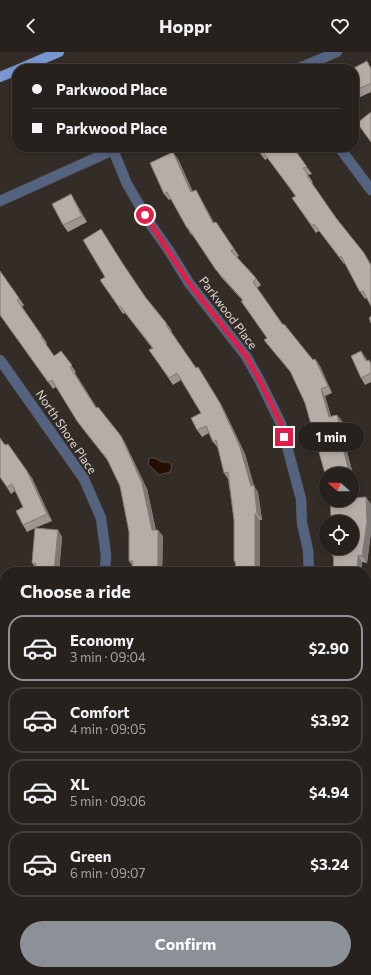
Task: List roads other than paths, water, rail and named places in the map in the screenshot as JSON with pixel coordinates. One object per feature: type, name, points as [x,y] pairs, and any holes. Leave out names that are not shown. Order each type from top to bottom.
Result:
[{"type":"main road","points":[[30,64],[60,52]]},
{"type":"main road","points":[[0,77],[12,72]]},
{"type":"street","points":[[309,64],[337,52]]},
{"type":"street","points":[[0,200],[107,152]]},
{"type":"street","name":"Parkwood Place","points":[[117,152],[127,184],[151,225],[189,283],[246,356],[281,424],[300,499],[302,523],[308,550],[309,567]]},
{"type":"street","points":[[343,152],[371,190]]},
{"type":"street","name":"North Shore Place","points":[[0,360],[84,479],[101,518],[106,555],[105,567]]}]
